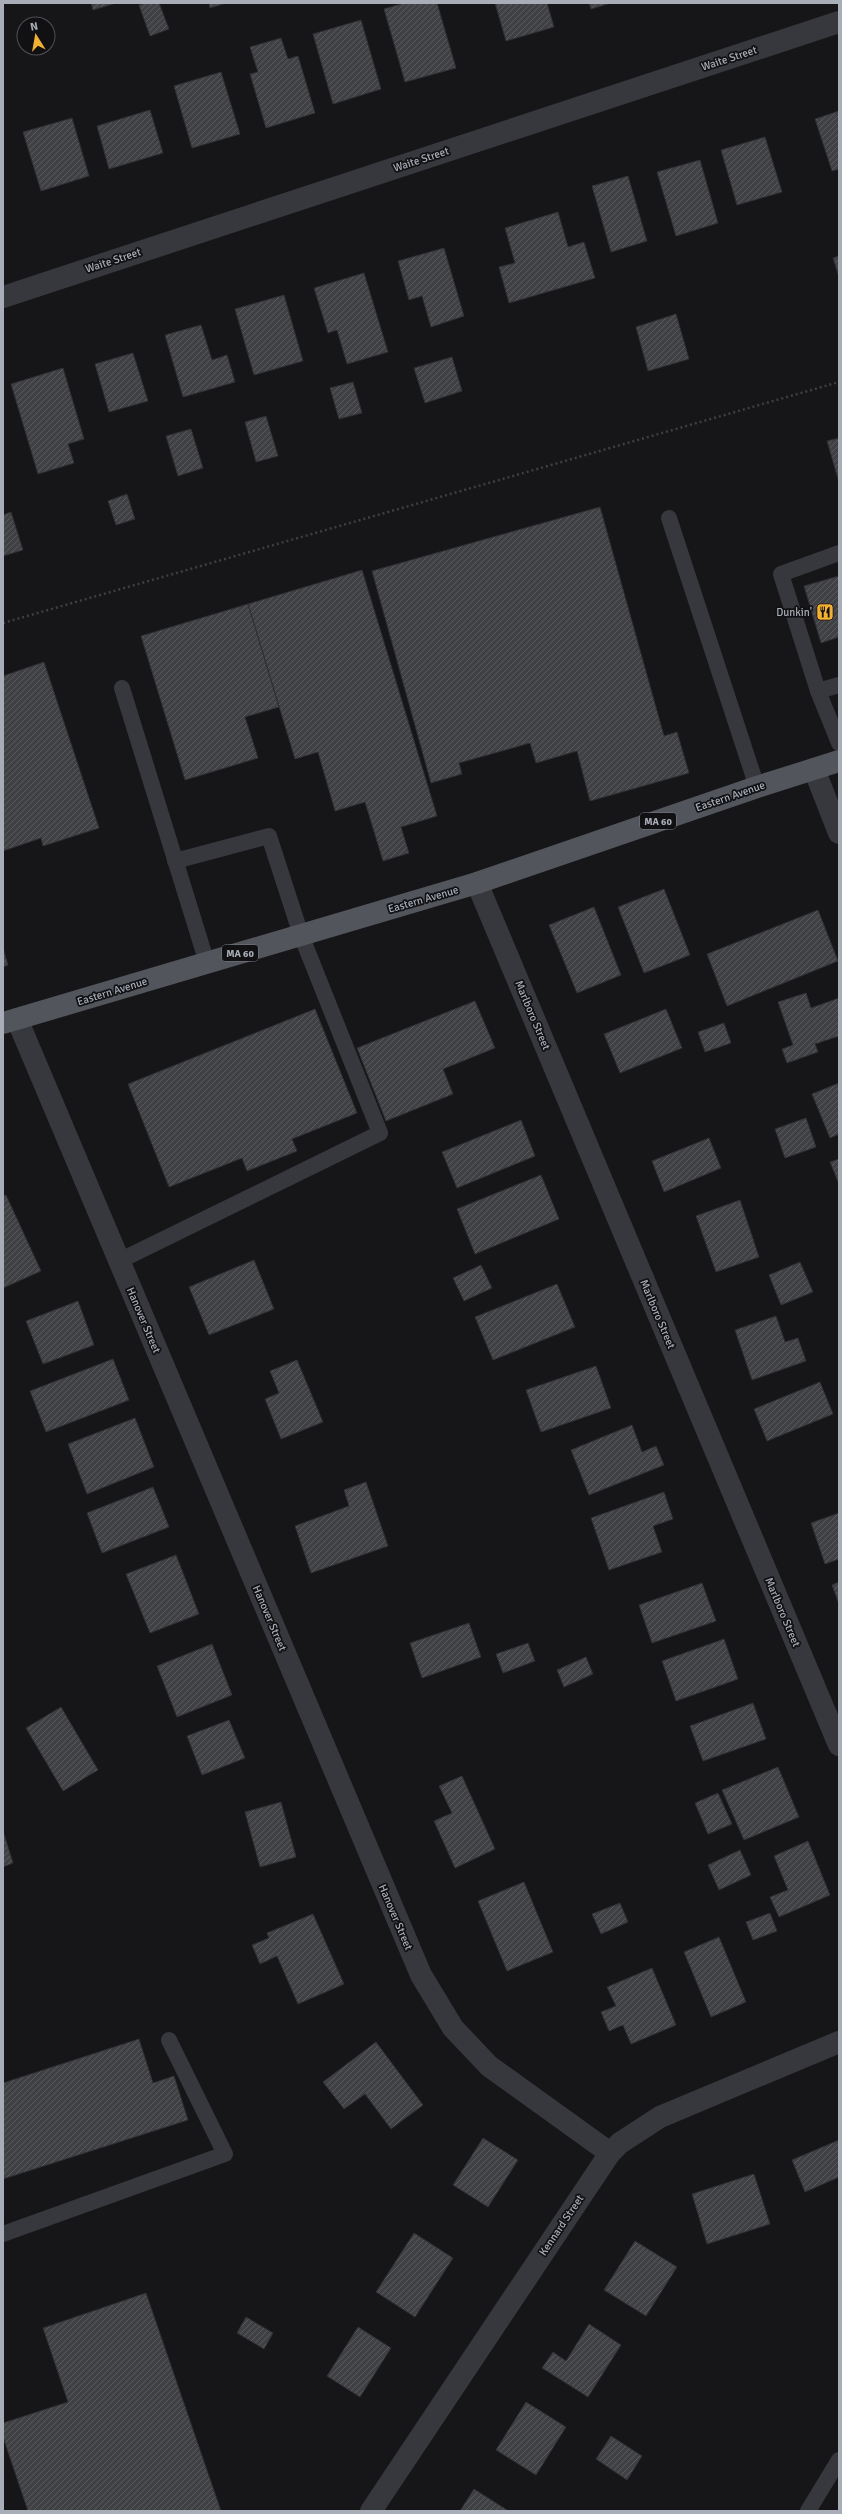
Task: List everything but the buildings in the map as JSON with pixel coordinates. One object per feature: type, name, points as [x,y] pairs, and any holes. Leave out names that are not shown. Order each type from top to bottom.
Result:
[{"type":"main road","name":"Eastern Avenue","points":[[10,1021],[477,883],[757,787],[839,761]]},
{"type":"street","name":"Waite Street","points":[[3,297],[839,22]]},
{"type":"street","points":[[814,769],[839,833]]},
{"type":"street","name":"Marlboro Street","points":[[477,883],[839,1745]]},
{"type":"street","name":"Hanover Street","points":[[10,1021],[119,1261],[420,1975],[453,2028],[479,2056],[610,2153]]},
{"type":"street","name":"Kennard Street","points":[[371,2511],[610,2153],[620,2142],[660,2117],[839,2042]]},
{"type":"lane","points":[[669,518],[757,787]]},
{"type":"lane","points":[[839,553],[781,574],[818,691],[839,743]]},
{"type":"lane","points":[[818,691],[839,685]]},
{"type":"lane","points":[[122,688],[206,963]]},
{"type":"lane","points":[[119,1261],[380,1133],[301,935],[269,836],[175,861]]},
{"type":"lane","points":[[3,2234],[225,2154],[169,2040]]},
{"type":"lane","points":[[808,2511],[839,2460]]},
{"type":"path","points":[[3,623],[839,382]]},
{"type":"place","name":"Dunkin'","points":[[825,612]]}]
